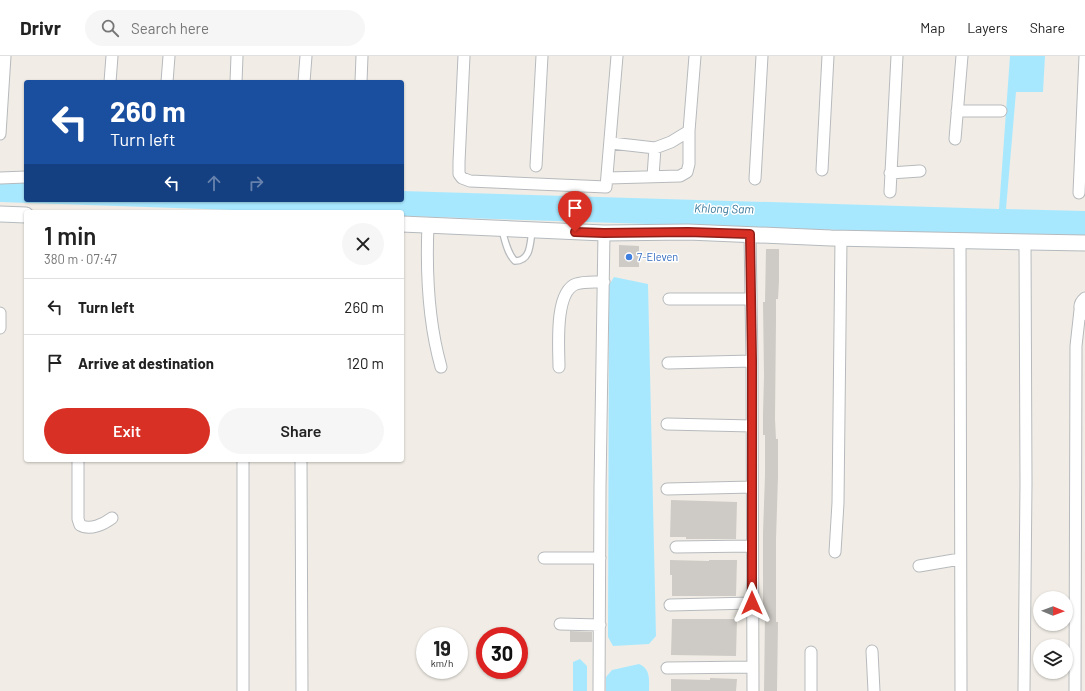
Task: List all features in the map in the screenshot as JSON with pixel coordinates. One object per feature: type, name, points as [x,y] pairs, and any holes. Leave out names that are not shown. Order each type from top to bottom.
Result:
[{"type":"street","points":[[0,134],[5,56]]},
{"type":"street","points":[[110,80],[112,56]]},
{"type":"street","points":[[167,80],[169,56]]},
{"type":"street","points":[[236,80],[237,56]]},
{"type":"street","points":[[304,80],[306,56]]},
{"type":"street","points":[[360,80],[362,56]]},
{"type":"street","points":[[464,56],[459,162],[459,174],[462,178],[470,181],[606,187],[618,56]]},
{"type":"street","points":[[536,166],[542,56]]},
{"type":"street","points":[[608,178],[680,176],[687,172],[689,164],[689,131],[695,56]]},
{"type":"street","points":[[755,179],[762,56]]},
{"type":"street","points":[[822,170],[828,56]]},
{"type":"street","points":[[890,192],[897,56]]},
{"type":"street","points":[[955,139],[962,56]]},
{"type":"street","points":[[1078,193],[1085,56]]},
{"type":"street","points":[[957,111],[1001,111]]},
{"type":"street","points":[[611,144],[655,148],[671,142],[689,131]]},
{"type":"street","points":[[653,176],[655,148]]},
{"type":"street","points":[[890,173],[920,171]]},
{"type":"street","points":[[0,178],[24,177]]},
{"type":"street","points":[[0,214],[24,214]]},
{"type":"street","points":[[404,224],[604,233],[688,232],[841,238],[1085,243]]},
{"type":"street","points":[[428,225],[426,259],[430,307],[437,351],[442,367]]},
{"type":"street","points":[[599,691],[600,479],[604,233]]},
{"type":"street","points":[[750,234],[753,691]]},
{"type":"street","points":[[835,552],[838,496],[841,238]]},
{"type":"street","points":[[960,241],[961,691]]},
{"type":"street","points":[[1024,691],[1026,482],[1025,241]]},
{"type":"street","points":[[560,367],[559,315],[563,299],[568,290],[575,284],[604,282]]},
{"type":"street","points":[[669,299],[750,298]]},
{"type":"street","points":[[1075,691],[1076,346],[1082,314],[1081,302],[1085,298]]},
{"type":"street","points":[[0,313],[0,328]]},
{"type":"street","points":[[668,363],[752,361]]},
{"type":"street","points":[[667,424],[752,426]]},
{"type":"street","points":[[78,462],[78,520],[80,525],[86,527],[100,525],[112,518]]},
{"type":"street","points":[[243,462],[243,691]]},
{"type":"street","points":[[301,462],[302,691]]},
{"type":"street","points":[[667,489],[752,487]]},
{"type":"street","points":[[676,547],[752,546]]},
{"type":"street","points":[[544,558],[600,558]]},
{"type":"street","points":[[919,566],[960,559]]},
{"type":"street","points":[[670,605],[752,603]]},
{"type":"street","points":[[560,624],[600,625]]},
{"type":"street","points":[[872,651],[874,691]]},
{"type":"street","points":[[811,652],[811,691]]},
{"type":"street","points":[[667,668],[752,667]]},
{"type":"lane","points":[[502,229],[508,250],[511,257],[515,261],[521,261],[526,257],[529,251],[532,230]]},
{"type":"water","name":"Khlong Sam","points":[[1010,56],[1045,56],[1043,92],[1016,92],[1006,209],[1085,211],[1085,238],[404,216],[404,210],[234,210],[0,202],[0,179],[24,180],[24,202],[404,202],[404,191],[999,209]]},
{"type":"water","points":[[614,277],[648,284],[656,636],[649,644],[613,646],[608,637],[609,285]]},
{"type":"water","points":[[580,659],[587,666],[587,691],[573,691],[573,662]]},
{"type":"water","points":[[639,664],[646,669],[649,679],[649,691],[606,691],[606,677],[612,670]]},
{"type":"building","name":"7-Eleven","points":[[619,245],[639,246],[639,267],[619,267]]},
{"type":"building","points":[[766,249],[779,249],[778,299],[776,299],[775,419],[776,439],[778,439],[776,539],[776,622],[778,622],[777,691],[764,691],[765,615],[763,615],[763,533],[765,435],[763,435],[763,302],[765,302]]},
{"type":"building","points":[[671,500],[737,502],[736,539],[686,539],[686,537],[670,537]]},
{"type":"building","points":[[670,560],[737,560],[736,596],[672,596]]},
{"type":"building","points":[[672,619],[737,619],[736,656],[671,655]]},
{"type":"building","points":[[570,631],[592,632],[592,642],[570,642]]},
{"type":"building","points":[[710,678],[737,679],[736,691],[671,691],[671,679],[710,680]]},
{"type":"place","name":"7-Eleven","points":[[629,257]]},
{"type":"route","points":[[575,232],[688,232],[750,234],[752,361],[752,603]]}]
